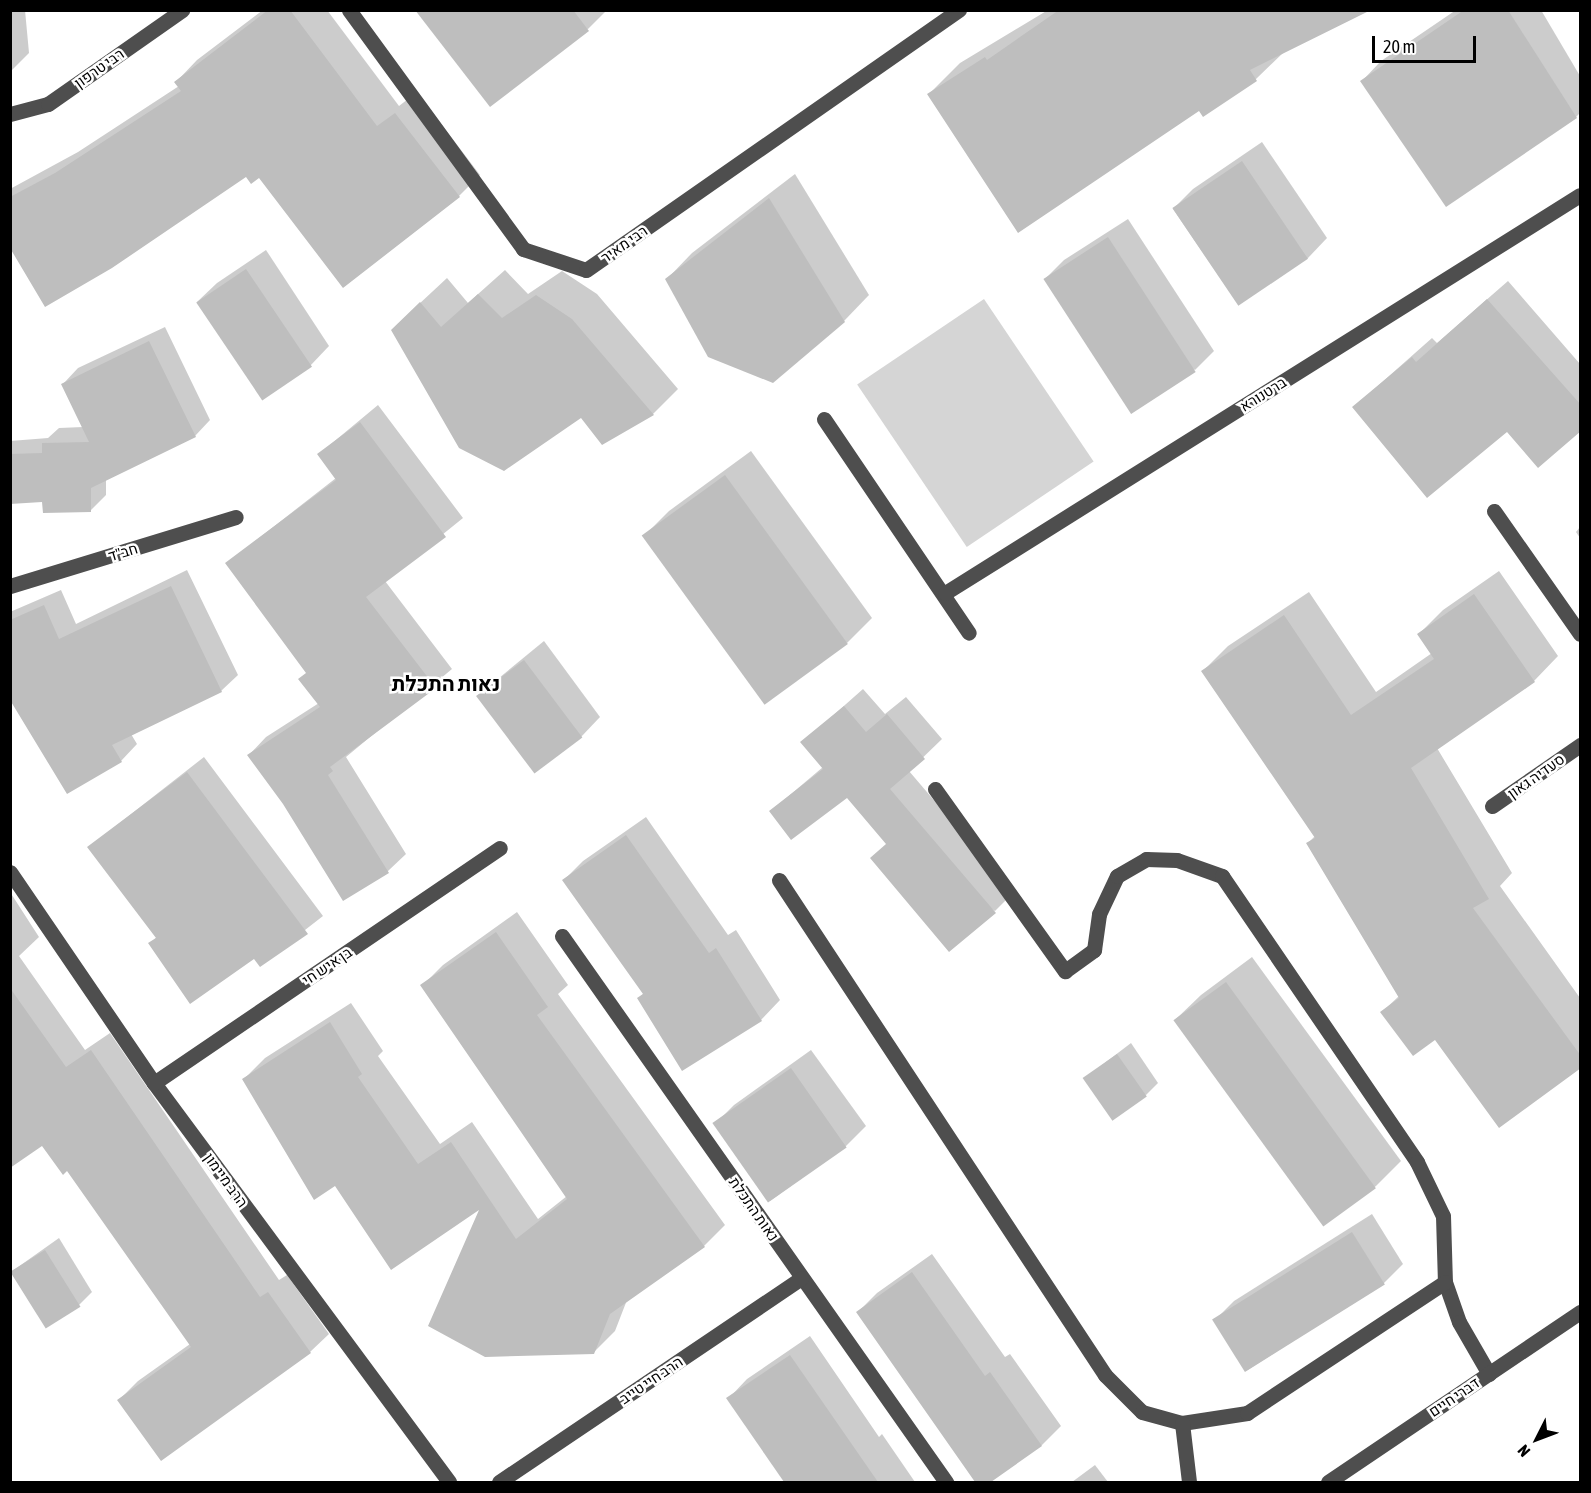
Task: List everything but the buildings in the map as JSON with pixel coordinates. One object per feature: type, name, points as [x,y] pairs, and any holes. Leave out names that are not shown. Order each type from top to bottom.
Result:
[{"type":"street","name":"רבי טרפון","points":[[10,114],[48,104],[182,10]]},
{"type":"street","name":"רבי מאיר","points":[[349,10],[523,249],[586,270],[959,10]]},
{"type":"street","name":"ברטנורא","points":[[945,593],[1581,195]]},
{"type":"street","points":[[824,419],[945,593],[969,633]]},
{"type":"street","points":[[1494,511],[1581,634]]},
{"type":"street","name":"חב\"ד","points":[[10,586],[236,517]]},
{"type":"street","name":"סעדיה גאון","points":[[1492,806],[1581,745]]},
{"type":"street","points":[[935,789],[1065,971],[1094,950],[1099,914],[1117,876],[1146,859],[1177,860],[1222,876],[1417,1162],[1443,1216],[1445,1282],[1459,1322],[1490,1374]]},
{"type":"street","name":"בן איש חי","points":[[154,1083],[500,848]]},
{"type":"street","name":"הרב מיימון","points":[[10,872],[154,1083],[449,1482]]},
{"type":"street","points":[[779,880],[1105,1375],[1142,1412],[1182,1423],[1247,1413],[1445,1282]]},
{"type":"street","name":"נאות התכלת","points":[[562,936],[946,1482]]},
{"type":"street","name":"הרב חיי טייב","points":[[499,1482],[802,1278]]},
{"type":"street","name":"דברי חיים","points":[[1328,1482],[1581,1312]]},
{"type":"street","points":[[1182,1423],[1190,1482]]},
{"type":"shaded area","points":[[984,299],[1094,461],[967,547],[857,385]]},
{"type":"district","name":"נאות התכלת","points":[[446,683]]}]
